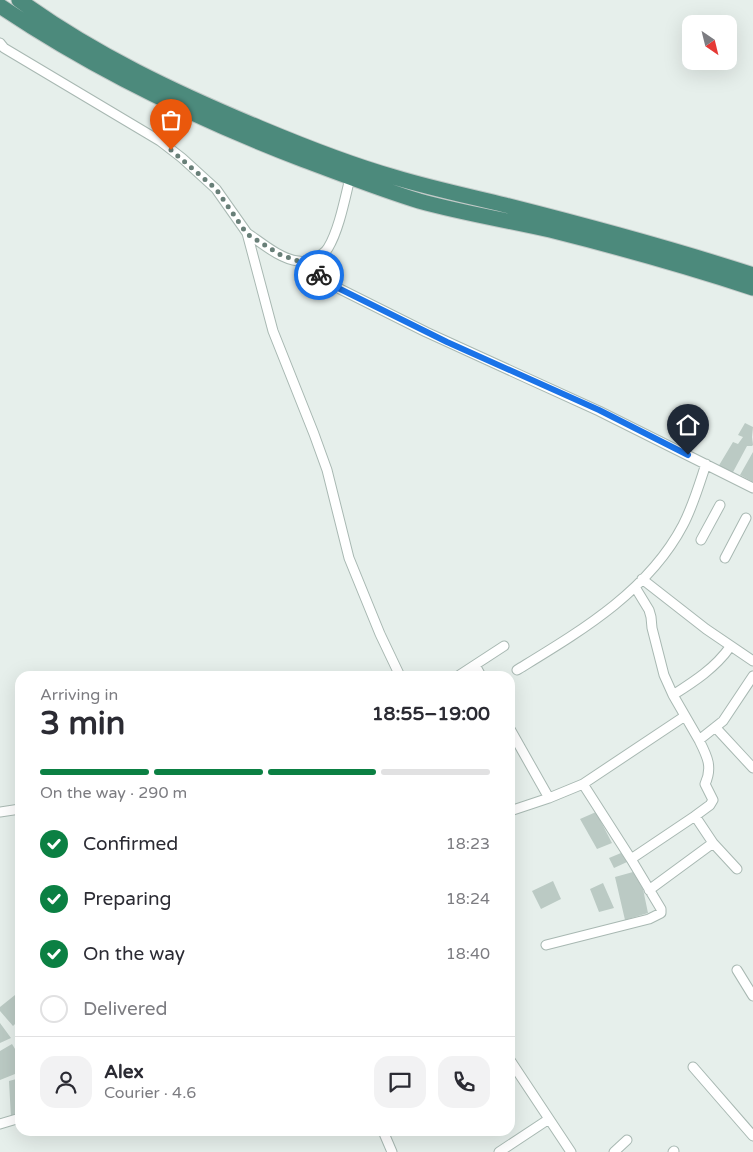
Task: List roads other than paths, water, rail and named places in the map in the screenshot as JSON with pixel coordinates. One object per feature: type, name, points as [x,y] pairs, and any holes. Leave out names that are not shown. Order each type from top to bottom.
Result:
[{"type":"highway","points":[[19,0],[46,20],[104,55],[210,107],[290,141],[392,177],[563,220],[709,260],[753,275]]},
{"type":"highway","points":[[0,6],[95,65],[185,111],[277,150],[350,178],[419,201],[559,233],[703,271],[753,288]]},
{"type":"street","points":[[0,43],[4,48],[160,142],[182,158],[216,189],[247,234],[273,331],[327,470],[349,558],[380,634],[398,671]]},
{"type":"street","points":[[298,261],[308,261],[327,250],[338,224],[350,178]]},
{"type":"street","points":[[247,234],[281,255],[298,261],[340,289],[440,339],[599,410],[753,488]]},
{"type":"street","points":[[517,670],[600,616],[635,587],[662,557],[682,527],[692,506],[706,464]]},
{"type":"street","points":[[701,540],[720,505]]},
{"type":"street","points":[[725,558],[746,518]]},
{"type":"street","points":[[642,579],[730,647],[753,661]]},
{"type":"street","points":[[631,859],[695,816],[710,805],[712,800],[705,784],[709,775],[709,765],[699,740],[684,716],[664,675],[652,628],[652,617],[635,587]]},
{"type":"street","points":[[466,671],[504,646]]},
{"type":"street","points":[[674,695],[713,667],[730,647]]},
{"type":"street","points":[[475,665],[478,671]]},
{"type":"street","points":[[699,740],[716,728],[731,710],[753,676]]},
{"type":"street","points":[[515,809],[583,784],[684,716]]},
{"type":"street","points":[[716,728],[753,768]]},
{"type":"street","points":[[515,738],[549,798]]},
{"type":"street","points":[[546,945],[650,919],[662,912],[583,784]]},
{"type":"street","points":[[0,812],[15,810]]},
{"type":"street","points":[[695,816],[713,842],[736,868]]},
{"type":"street","points":[[649,890],[713,842]]},
{"type":"street","points":[[737,970],[753,996]]},
{"type":"street","points":[[693,1067],[753,1136]]},
{"type":"street","points":[[515,1068],[571,1152]]},
{"type":"street","points":[[499,1152],[549,1119]]},
{"type":"street","points":[[0,1124],[15,1120]]},
{"type":"street","points":[[384,1136],[392,1152]]},
{"type":"street","points":[[614,1152],[627,1140]]}]
